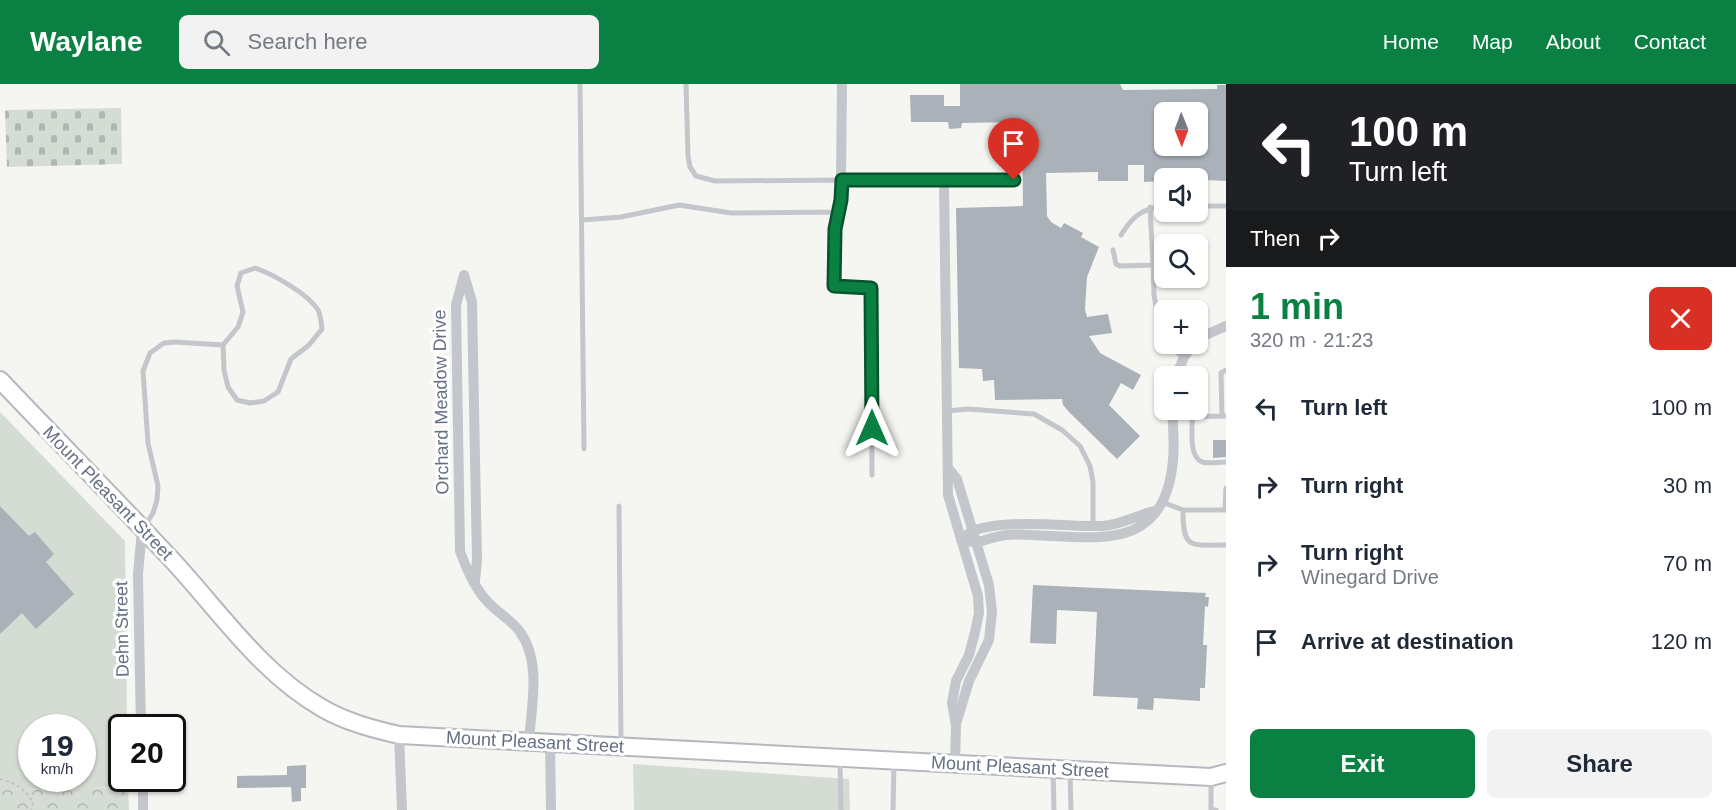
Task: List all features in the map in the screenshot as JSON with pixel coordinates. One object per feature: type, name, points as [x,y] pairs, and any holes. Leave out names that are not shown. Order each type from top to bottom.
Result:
[{"type":"main road","name":"Mount Pleasant Street","points":[[0,380],[173,561],[248,647],[299,692],[322,708],[350,721],[399,735],[1219,778]]},
{"type":"street","points":[[842,84],[842,180],[1014,180]]},
{"type":"street","points":[[944,180],[948,495],[978,596],[979,613],[969,655],[956,681],[952,703],[956,725],[955,765]]},
{"type":"street","name":"Orchard Meadow Drive","points":[[475,581],[477,561],[472,302],[464,275],[456,305],[460,551],[465,567],[485,599],[521,632],[530,654],[533,676],[529,742]]},
{"type":"street","points":[[1208,334],[1226,326]]},
{"type":"street","points":[[1180,366],[1186,354]]},
{"type":"street","points":[[961,540],[976,543],[993,537],[1018,535],[1103,538],[1141,526],[1160,506],[1170,482],[1173,458],[1173,420]]},
{"type":"street","points":[[948,469],[957,479],[989,585],[992,612],[989,640],[969,681],[956,725]]},
{"type":"street","points":[[961,540],[973,531],[998,526],[1041,524],[1094,526],[1124,522],[1160,506]]},
{"type":"street","name":"Dehn Street","points":[[141,714],[138,574],[142,530]]},
{"type":"street","points":[[399,735],[402,810]]},
{"type":"street","points":[[550,743],[551,810]]},
{"type":"street","points":[[142,792],[143,810]]},
{"type":"lane","points":[[580,84],[584,449]]},
{"type":"lane","points":[[686,84],[688,156],[690,167],[696,176],[707,181],[842,180],[841,200],[835,229],[834,286],[871,288],[872,475]]},
{"type":"lane","points":[[582,220],[621,217],[679,205],[730,213],[838,212]]},
{"type":"lane","points":[[1208,206],[1226,206]]},
{"type":"lane","points":[[1120,235],[1130,221],[1150,207],[1154,207]]},
{"type":"lane","points":[[1150,207],[1154,295],[1162,343],[1184,357]]},
{"type":"lane","points":[[1113,250],[1113,258],[1120,266],[1153,265]]},
{"type":"lane","points":[[255,268],[269,272],[311,301],[319,312],[322,329],[309,345],[291,359],[278,392],[264,401],[250,403],[237,400],[228,387],[224,370],[223,345],[238,327],[243,312],[237,286],[241,273],[255,268]]},
{"type":"lane","points":[[142,530],[153,513],[158,486],[148,443],[143,372],[150,352],[164,343],[174,342],[223,345]]},
{"type":"lane","points":[[1208,416],[1224,416],[1221,373],[1226,370]]},
{"type":"lane","points":[[948,411],[976,409],[1034,414],[1062,430],[1080,446],[1090,465],[1093,482],[1094,538]]},
{"type":"lane","points":[[1192,420],[1193,453],[1196,459],[1203,463],[1226,462]]},
{"type":"lane","points":[[1160,506],[1183,510],[1225,510],[1226,488]]},
{"type":"lane","points":[[619,506],[621,746]]},
{"type":"lane","points":[[1183,510],[1183,533],[1190,542],[1196,545],[1226,545]]},
{"type":"lane","points":[[840,757],[841,810]]},
{"type":"lane","points":[[893,810],[894,760]]},
{"type":"lane","points":[[1053,769],[1054,810]]},
{"type":"lane","points":[[1070,770],[1071,810]]},
{"type":"lane","points":[[1211,810],[1219,778]]},
{"type":"lane","points":[[1206,810],[1216,810]]},
{"type":"path","points":[[0,779],[15,782],[29,796],[33,803],[31,810]]},
{"type":"green space","points":[[121,108],[122,164],[7,167],[5,110]]},
{"type":"green space","points":[[0,412],[125,541],[127,714],[108,714],[108,787],[96,788],[96,714],[18,714],[18,790],[0,790]]},
{"type":"green space","points":[[633,764],[849,779],[850,810],[634,810]]},
{"type":"green space","points":[[108,787],[108,792],[128,792],[129,810],[0,810],[0,790],[96,792],[96,788]]},
{"type":"building","points":[[960,84],[1120,84],[1123,90],[1217,89],[1217,85],[1226,85],[1226,181],[1208,180],[1208,168],[1154,168],[1154,182],[1144,182],[1144,165],[1128,165],[1128,181],[1098,181],[1098,172],[1046,173],[1047,216],[1051,222],[1061,228],[1064,223],[1083,233],[1081,237],[1099,247],[1087,277],[1085,309],[1087,317],[1108,314],[1112,333],[1089,336],[1100,353],[1141,375],[1133,390],[1121,383],[1109,405],[1140,436],[1117,459],[1069,412],[1063,405],[1062,399],[995,400],[994,380],[983,381],[982,369],[959,368],[956,208],[1023,206],[1022,122],[962,123],[961,128],[949,129],[948,122],[911,122],[910,95],[944,95],[944,106],[960,106]]},
{"type":"building","points":[[1213,440],[1226,440],[1226,457],[1213,458]]},
{"type":"building","points":[[0,506],[29,536],[35,532],[54,554],[46,562],[74,594],[36,629],[22,613],[0,634]]},
{"type":"building","points":[[1033,585],[1206,593],[1205,597],[1209,597],[1208,607],[1205,606],[1203,645],[1207,645],[1205,688],[1200,688],[1200,701],[1154,698],[1153,710],[1137,709],[1138,698],[1093,696],[1097,612],[1057,610],[1056,644],[1030,643]]},
{"type":"building","points":[[306,765],[306,788],[301,788],[301,801],[292,802],[291,787],[237,788],[237,776],[287,775],[287,766]]},
{"type":"route","points":[[872,428],[871,288],[834,286],[835,224],[841,200],[842,180],[1014,180]]}]
